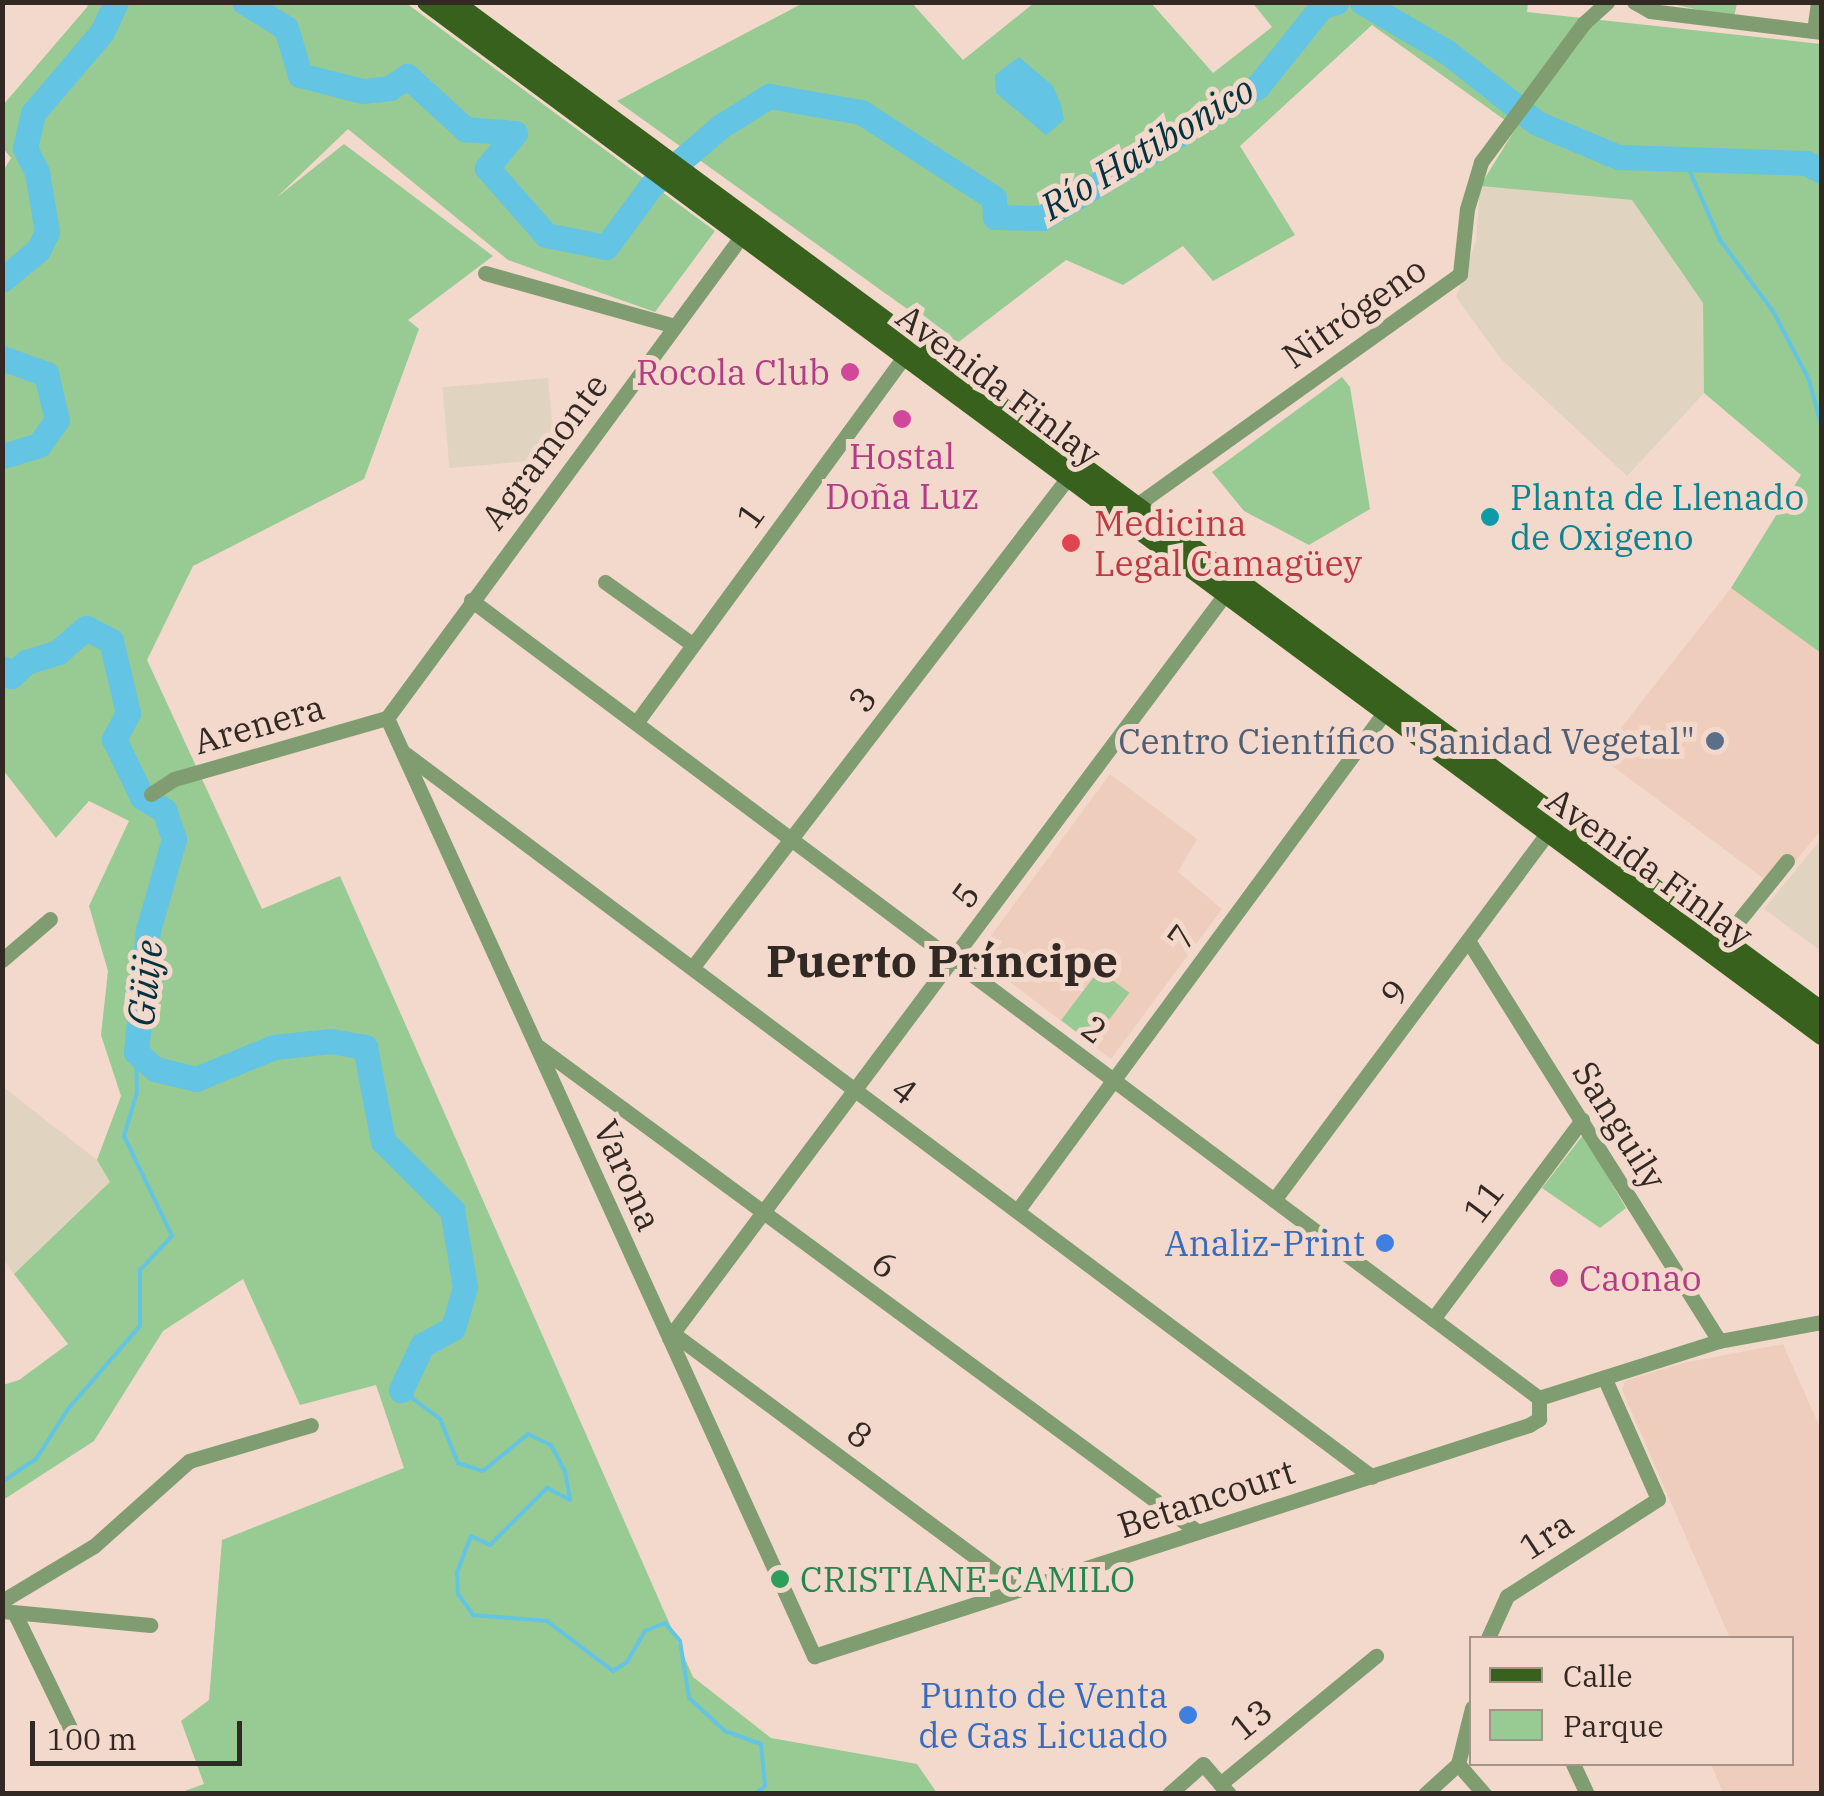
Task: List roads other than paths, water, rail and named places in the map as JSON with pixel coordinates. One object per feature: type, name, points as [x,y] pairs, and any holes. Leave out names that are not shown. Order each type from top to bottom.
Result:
[{"type":"main road","name":"Avenida Finlay","points":[[427,2],[460,9],[631,144],[1230,588],[1719,945],[1822,1012]]},
{"type":"main road","name":"Avenida Finlay","points":[[1719,945],[1822,1036]]},
{"type":"street","name":"Nitrógeno","points":[[1127,512],[1460,274],[1467,209],[1482,162],[1584,22],[1608,2]]},
{"type":"street","points":[[1634,2],[1650,11],[1818,31],[1818,2]]},
{"type":"street","name":"Agramonte","points":[[388,718],[747,229]]},
{"type":"street","points":[[485,273],[675,326]]},
{"type":"street","name":"1","points":[[636,723],[909,349]]},
{"type":"street","name":"3","points":[[692,968],[1074,471]]},
{"type":"street","points":[[606,582],[692,644]]},
{"type":"street","name":"5","points":[[669,1332],[857,1091],[1230,588]]},
{"type":"street","name":"2","points":[[471,600],[1539,1398]]},
{"type":"street","name":"7","points":[[1017,1211],[1390,705]]},
{"type":"street","name":"Varona","points":[[388,718],[814,1656]]},
{"type":"street","name":"Arenera","points":[[150,794],[174,779],[388,718]]},
{"type":"street","name":"4","points":[[401,750],[1372,1477]]},
{"type":"street","name":"9","points":[[1274,1200],[1554,826]]},
{"type":"street","points":[[1719,945],[1787,861]]},
{"type":"street","points":[[2,960],[50,920]]},
{"type":"street","name":"Sanguily","points":[[1469,942],[1718,1340]]},
{"type":"street","name":"6","points":[[536,1044],[1198,1532]]},
{"type":"street","name":"11","points":[[1433,1318],[1582,1120]]},
{"type":"street","points":[[1539,1398],[1718,1340],[1822,1322]]},
{"type":"street","name":"8","points":[[669,1332],[1020,1589]]},
{"type":"street","name":"1ra","points":[[1489,1636],[1506,1596],[1658,1499],[1604,1376]]},
{"type":"street","name":"Betancourt","points":[[814,1656],[1529,1425],[1538,1419],[1539,1398]]},
{"type":"street","points":[[2,1601],[94,1546],[189,1461],[312,1425]]},
{"type":"street","points":[[9,1613],[150,1625]]},
{"type":"street","points":[[9,1613],[70,1728]]},
{"type":"street","name":"13","points":[[1169,1794],[1203,1764],[1224,1789],[1376,1656]]},
{"type":"street","points":[[1425,1794],[1458,1764],[1469,1720]]},
{"type":"street","points":[[1458,1764],[1484,1794]]},
{"type":"street","points":[[1574,1766],[1587,1794]]},
{"type":"water","points":[[1019,57],[1053,86],[1061,105],[1064,120],[1046,135],[996,93],[995,75]]},
{"type":"waterway","name":"Güije","points":[[2,280],[38,250],[47,232],[37,172],[25,148],[33,113],[102,32],[116,2]]},
{"type":"waterway","name":"Río Hatibonico","points":[[244,2],[286,28],[300,75],[363,91],[390,88],[407,76],[465,129],[515,133],[487,168],[546,235],[606,247],[651,186],[721,126],[769,96],[861,112],[994,198],[995,217],[1042,218],[1257,87],[1322,6],[1336,2]]},
{"type":"waterway","name":"Río Hatibonico","points":[[1362,2],[1447,52],[1537,123],[1618,157],[1806,163],[1822,171]]},
{"type":"waterway","points":[[1684,158],[1720,240],[1773,311],[1809,380],[1822,428]]},
{"type":"waterway","name":"Güije","points":[[2,358],[46,374],[57,420],[39,445],[2,456]]},
{"type":"waterway","name":"Güije","points":[[2,668],[11,676],[26,662],[58,652],[86,628],[111,641],[128,713],[114,739],[142,797],[164,810],[174,839],[148,930],[136,1052],[155,1069],[196,1079],[274,1047],[331,1041],[365,1047],[383,1141],[452,1210],[465,1287],[453,1328],[422,1345],[401,1390]]},
{"type":"waterway","points":[[2,1482],[36,1459],[68,1409],[140,1326],[140,1270],[172,1236],[124,1136],[137,1092],[136,1052]]},
{"type":"waterway","name":"Güije","points":[[401,1390],[440,1419],[458,1463],[483,1471],[528,1434],[551,1445],[565,1471],[570,1500],[547,1488],[490,1545],[471,1536],[457,1573],[458,1594],[473,1615],[547,1621],[613,1671],[627,1662],[645,1631],[665,1623],[680,1641],[689,1698],[725,1731],[761,1744],[765,1786],[755,1794]]},
{"type":"place","name":"Rocola Club","points":[[850,372]]},
{"type":"place","name":"Hostal Doña Luz","points":[[902,419]]},
{"type":"place","name":"Planta de Llenado de Oxigeno","points":[[1490,517]]},
{"type":"place","name":"Medicina Legal Camagüey","points":[[1071,543]]},
{"type":"place","name":"Centro Científico \"Sanidad Vegetal\"","points":[[1715,741]]},
{"type":"place","name":"Analiz-Print","points":[[1385,1243]]},
{"type":"place","name":"Caonao","points":[[1559,1278]]},
{"type":"place","name":"CRISTIANE-CAMILO","points":[[780,1579]]},
{"type":"place","name":"Punto de Venta de Gas Licuado","points":[[1188,1715]]},
{"type":"district","name":"Puerto Príncipe","points":[[942,961]]}]
